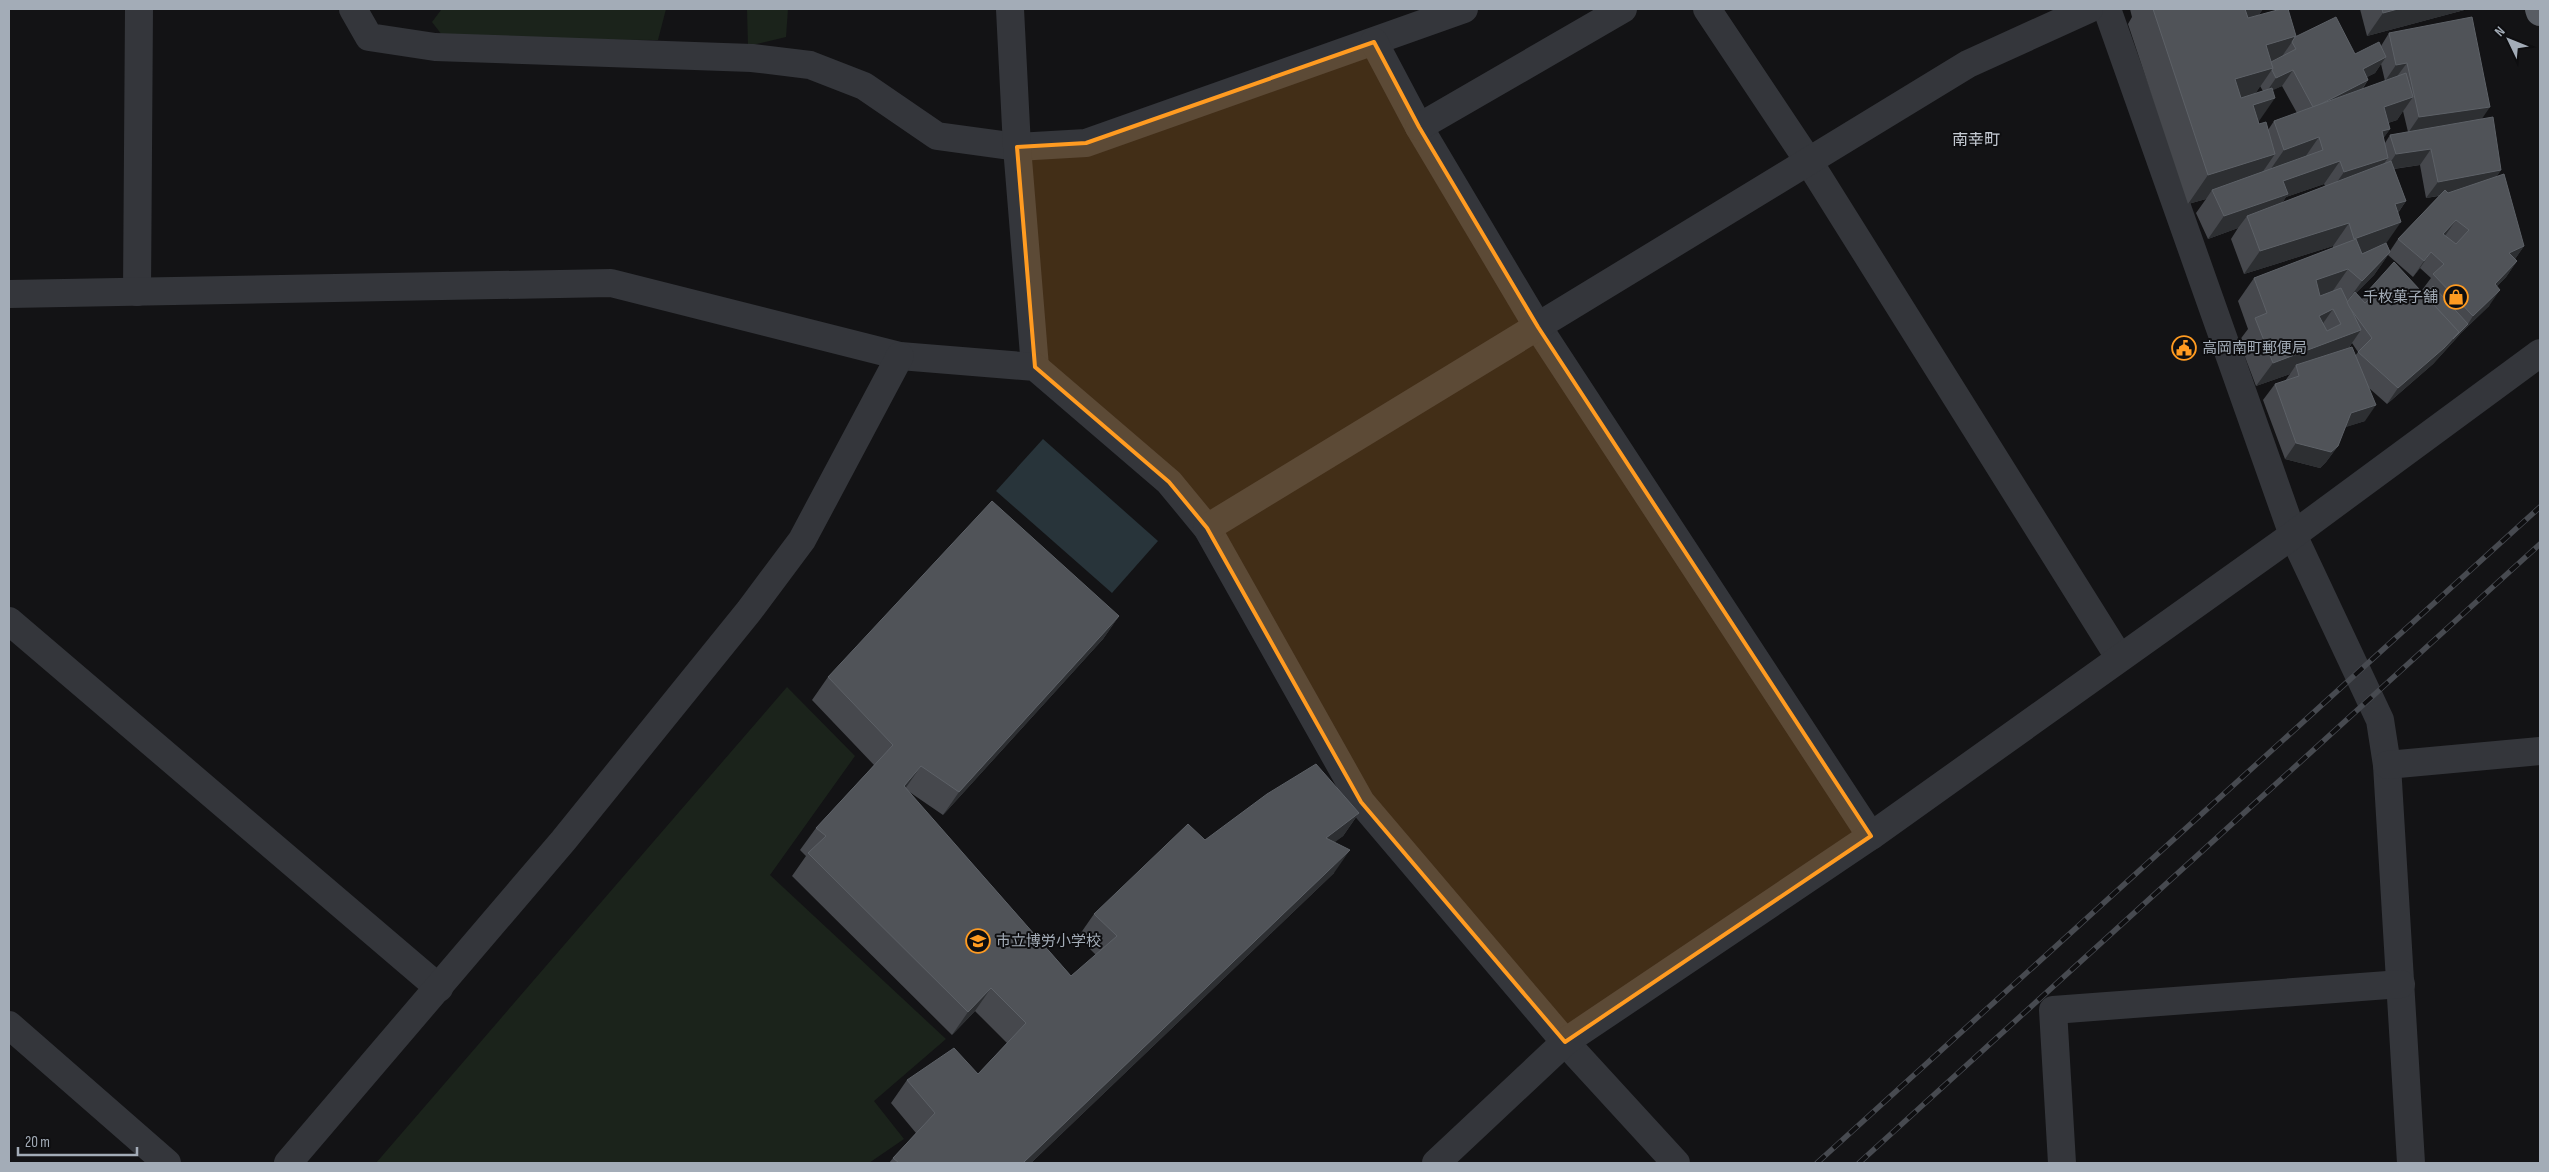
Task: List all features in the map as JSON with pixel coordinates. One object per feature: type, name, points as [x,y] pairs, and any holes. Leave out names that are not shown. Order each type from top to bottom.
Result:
[{"type":"street","points":[[137,292],[139,9]]},
{"type":"street","points":[[353,9],[368,37],[435,47],[752,58],[810,65],[864,86],[937,136],[1017,147],[1086,143],[1464,9]]},
{"type":"street","points":[[1010,9],[1017,147],[1035,367]]},
{"type":"street","points":[[1419,127],[1623,9]]},
{"type":"street","points":[[1708,9],[1809,162],[2119,657]]},
{"type":"street","points":[[1207,528],[1968,64],[2089,9]]},
{"type":"street","points":[[2106,9],[2293,535],[2380,720],[2388,765],[2411,1163]]},
{"type":"street","points":[[1374,42],[1419,127],[1538,327],[1871,836]]},
{"type":"street","points":[[9,294],[611,283],[900,356],[1035,367],[1169,482],[1207,528],[1362,802],[1565,1042],[1676,1163]]},
{"type":"street","points":[[1436,1163],[1565,1042],[1871,836],[2119,657],[2293,535],[2540,353]]},
{"type":"street","points":[[288,1163],[439,988],[665,716],[749,611],[802,540],[900,356]]},
{"type":"street","points":[[9,622],[439,988]]},
{"type":"street","points":[[2388,765],[2540,751]]},
{"type":"street","points":[[2062,1163],[2053,1010],[2401,984]]},
{"type":"street","points":[[9,1025],[167,1163]]},
{"type":"highlighted area","points":[[1374,42],[1419,127],[1538,327],[1871,836],[1565,1042],[1361,802],[1207,528],[1169,482],[1035,367],[1017,147],[1086,143]]},
{"type":"shaded area","points":[[666,9],[658,40],[445,39],[432,22],[441,10]]},
{"type":"shaded area","points":[[747,9],[788,9],[786,37],[748,46]]},
{"type":"shaded area","points":[[1043,439],[1158,541],[1112,593],[996,491]]},
{"type":"shaded area","points":[[787,687],[855,756],[770,875],[946,1039],[874,1101],[904,1139],[869,1163],[376,1163]]},
{"type":"building","points":[[2153,9],[2245,9],[2248,18],[2281,9],[2288,9],[2296,36],[2266,45],[2273,68],[2235,79],[2241,98],[2272,88],[2275,98],[2253,105],[2259,124],[2266,122],[2275,154],[2208,175]]},
{"type":"building","points":[[2382,9],[2398,9],[2383,13]]},
{"type":"building","points":[[2336,17],[2355,54],[2379,42],[2386,57],[2363,69],[2368,80],[2313,107],[2293,70],[2276,78],[2271,62],[2296,49],[2292,42],[2295,37]]},
{"type":"building","points":[[2472,17],[2490,107],[2419,117],[2407,63],[2396,65],[2389,33]]},
{"type":"building","points":[[2406,73],[2413,97],[2384,107],[2390,129],[2382,131],[2388,158],[2344,172],[2340,161],[2283,181],[2288,194],[2224,216],[2212,190],[2323,150],[2319,137],[2284,150],[2274,121]]},
{"type":"building","points":[[2493,117],[2501,170],[2438,182],[2431,149],[2396,154],[2390,135]]},
{"type":"building","points":[[2391,161],[2406,201],[2395,204],[2401,222],[2354,239],[2349,223],[2260,251],[2247,216]]},
{"type":"building","points":[[2504,174],[2524,246],[2509,253],[2517,261],[2495,284],[2500,290],[2473,316],[2433,274],[2444,264],[2431,252],[2424,261],[2398,239],[2445,190],[2448,193]],"holes":[[[2456,220],[2469,230],[2456,244],[2443,234]]]},
{"type":"building","points":[[2356,239],[2362,254],[2386,243],[2390,252],[2362,281],[2348,269],[2316,280],[2320,296],[2341,288],[2361,330],[2273,363],[2255,318],[2267,313],[2254,278]],"holes":[[[2333,309],[2341,324],[2327,331],[2319,316]]]},
{"type":"building","points":[[2394,262],[2459,332],[2444,348],[2398,388],[2358,352],[2372,338],[2347,302],[2355,292],[2365,303],[2372,296],[2367,292]]},
{"type":"building","points":[[2433,286],[2468,324],[2453,339],[2459,332],[2425,295]]},
{"type":"building","points":[[2352,347],[2376,405],[2351,413],[2338,446],[2331,452],[2296,443],[2275,384],[2299,376],[2296,365]]},
{"type":"building","points":[[992,501],[1119,616],[959,792],[921,766],[904,786],[1071,976],[1117,936],[1094,914],[1188,824],[1205,840],[1267,794],[1316,764],[1359,813],[1326,838],[1350,850],[1023,1163],[899,1163],[893,1158],[935,1113],[907,1080],[954,1048],[978,1074],[1026,1023],[991,988],[968,1012],[808,853],[826,836],[816,828],[893,745],[828,677]]},
{"type":"railway","points":[[1817,1163],[2540,507]]},
{"type":"railway","points":[[1859,1163],[2540,544]]},
{"type":"place","name":"千枚菓子舗","points":[[2456,297]]},
{"type":"place","name":"高岡南町郵便局","points":[[2184,348]]},
{"type":"place","name":"市立博労小学校","points":[[978,941]]},
{"type":"district","name":"南幸町","points":[[1976,140]]}]
